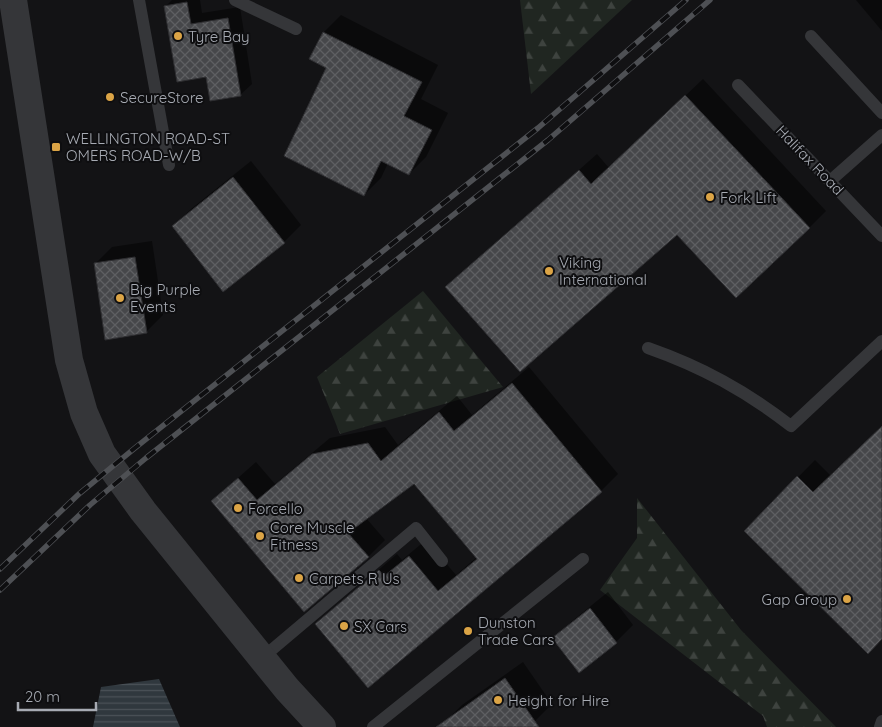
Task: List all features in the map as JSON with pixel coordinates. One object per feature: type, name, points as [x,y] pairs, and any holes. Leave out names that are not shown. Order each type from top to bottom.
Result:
[{"type":"street","points":[[13,0],[69,360],[84,413],[102,454],[132,495],[262,658],[322,727]]},
{"type":"lane","points":[[139,0],[169,165]]},
{"type":"lane","points":[[235,0],[296,29]]},
{"type":"lane","points":[[811,36],[882,113]]},
{"type":"lane","name":"Halifax Road","points":[[738,85],[882,236]]},
{"type":"lane","points":[[830,181],[882,135]]},
{"type":"lane","points":[[648,348],[691,364],[760,402],[791,426],[882,342]]},
{"type":"lane","points":[[262,658],[416,528],[442,561]]},
{"type":"lane","points":[[373,727],[583,559]]},
{"type":"lane","points":[[880,727],[882,721]]},
{"type":"green space","points":[[520,0],[632,0],[531,94]]},
{"type":"green space","points":[[423,291],[503,387],[340,434],[317,377]]},
{"type":"green space","points":[[637,498],[741,630],[836,727],[767,727],[763,716],[600,590],[637,538]]},
{"type":"shaded area","points":[[159,679],[180,727],[93,727],[101,687]]},
{"type":"building","points":[[187,2],[191,24],[228,18],[241,96],[210,101],[206,77],[177,82],[164,6]]},
{"type":"building","points":[[323,32],[422,82],[404,116],[432,130],[409,175],[381,161],[364,196],[284,156],[326,68],[309,59]]},
{"type":"building","points":[[685,95],[810,228],[736,298],[677,235],[520,372],[445,287],[579,170],[591,184]]},
{"type":"building","points":[[233,177],[285,243],[223,292],[172,226]]},
{"type":"building","name":"Big Purple Events","points":[[135,257],[147,333],[105,340],[94,263]]},
{"type":"building","points":[[512,383],[602,492],[368,688],[315,624],[379,570],[384,576],[409,556],[438,591],[477,559],[414,484],[348,533],[369,557],[304,612],[211,501],[238,478],[257,500],[312,454],[368,443],[381,461],[439,412],[454,431]]},
{"type":"building","name":"Gap Group","points":[[882,426],[882,639],[868,654],[744,531],[797,476],[813,492]]},
{"type":"building","points":[[590,608],[617,643],[579,673],[552,638]]},
{"type":"building","name":"Height for Hire","points":[[505,678],[539,727],[436,727]]},
{"type":"railway","points":[[0,569],[80,493],[538,128],[686,0]]},
{"type":"railway","points":[[0,590],[90,505],[146,458],[548,140],[710,0]]},
{"type":"place","name":"Tyre Bay","points":[[178,36]]},
{"type":"place","name":"SecureStore","points":[[110,97]]},
{"type":"place","name":"WELLINGTON ROAD-ST OMERS ROAD-W/B","points":[[56,147]]},
{"type":"place","name":"Fork Lift","points":[[710,197]]},
{"type":"place","name":"Viking International","points":[[549,271]]},
{"type":"place","name":"Big Purple Events","points":[[120,298]]},
{"type":"place","name":"Forcello","points":[[238,508]]},
{"type":"place","name":"Core Muscle Fitness","points":[[260,536]]},
{"type":"place","name":"Carpets R Us","points":[[299,578]]},
{"type":"place","name":"Gap Group","points":[[847,599]]},
{"type":"place","name":"SX Cars","points":[[344,626]]},
{"type":"place","name":"Dunston Trade Cars","points":[[468,631]]},
{"type":"place","name":"Height for Hire","points":[[498,700]]}]
